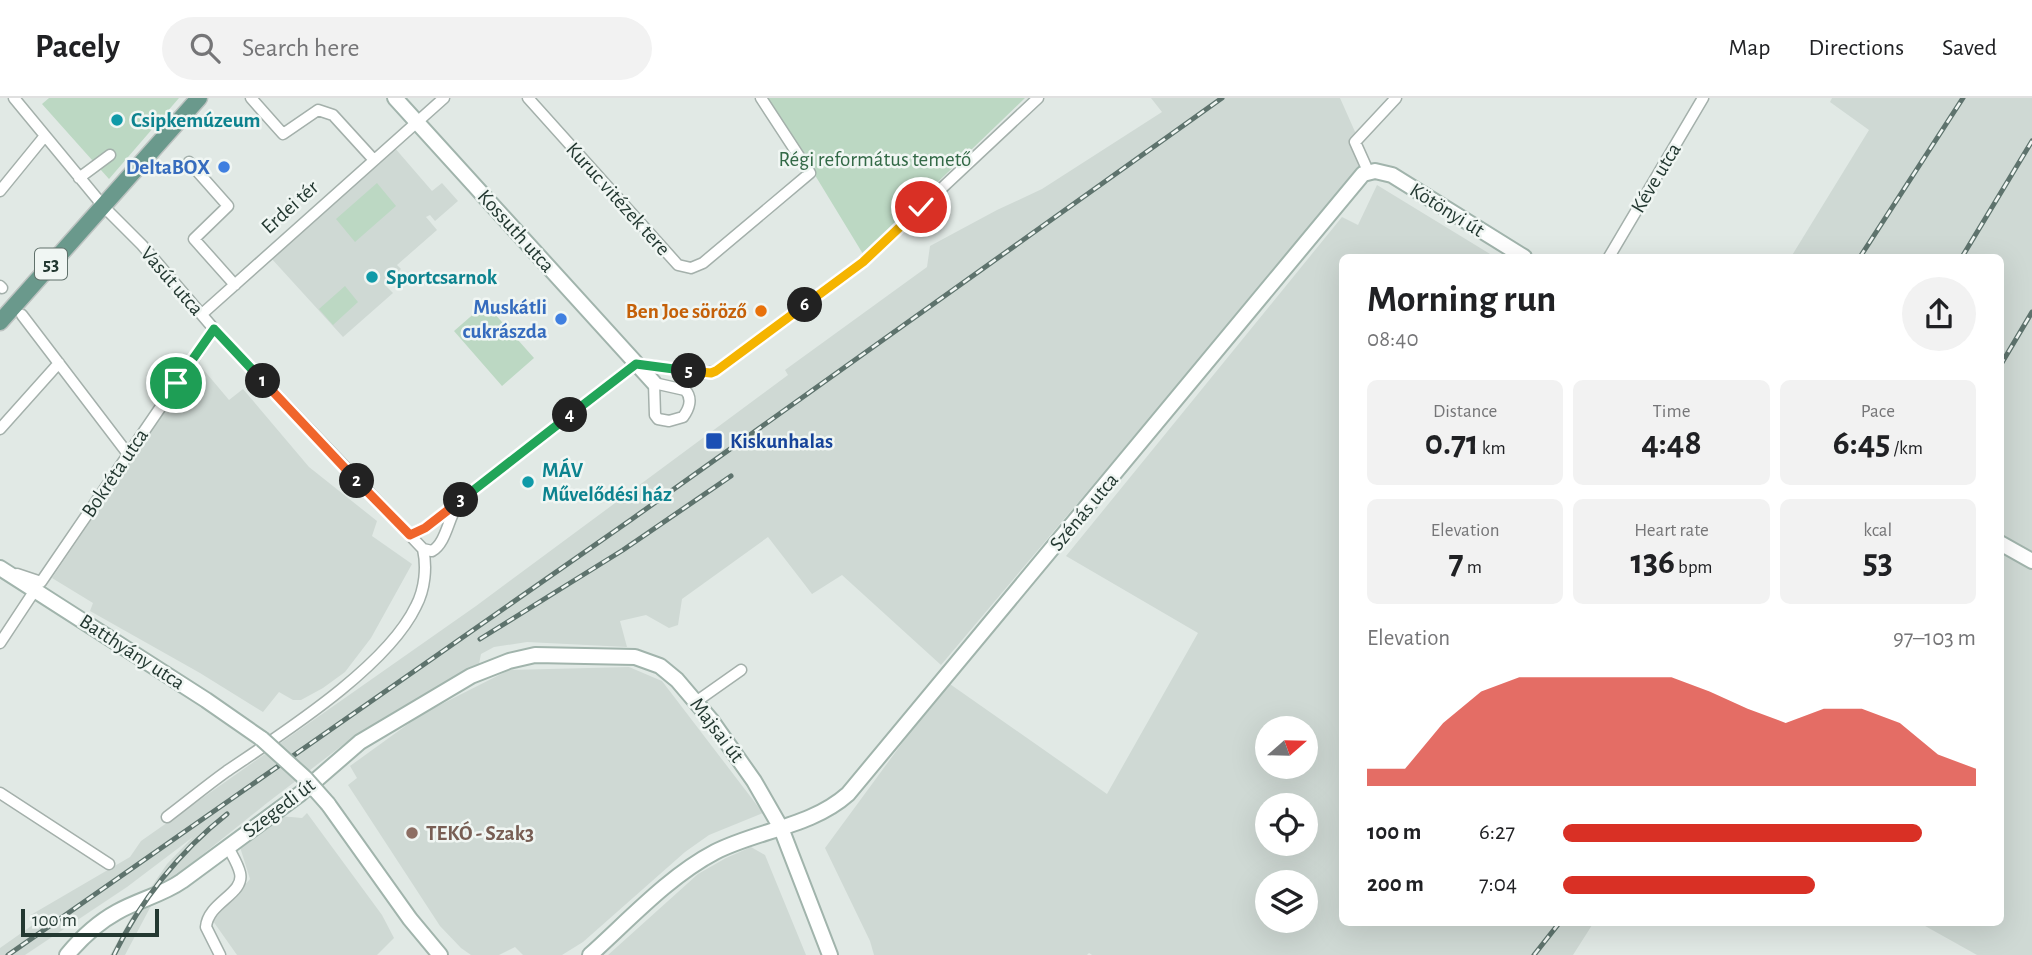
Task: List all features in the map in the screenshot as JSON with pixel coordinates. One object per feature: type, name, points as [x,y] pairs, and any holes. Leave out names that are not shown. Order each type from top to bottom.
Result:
[{"type":"main road","name":"53","points":[[0,322],[199,98]]},
{"type":"main road","name":"Kossuth utca","points":[[395,98],[653,383]]},
{"type":"main road","name":"Kötönyi út","points":[[1368,172],[1379,171],[1392,175],[1519,254]]},
{"type":"main road","name":"Szénás utca","points":[[781,828],[824,811],[848,794],[1355,181],[1368,172]]},
{"type":"main road","points":[[2004,544],[2032,561]]},
{"type":"main road","name":"Batthyány utca","points":[[3,569],[38,586],[206,700],[286,760],[328,804],[422,935],[440,955]]},
{"type":"main road","name":"Majsai út","points":[[495,666],[535,655],[635,657],[660,666],[677,680],[696,701],[754,781],[781,828],[830,955]]},
{"type":"main road","name":"Szegedi út","points":[[67,955],[92,928],[118,911],[172,888],[300,794],[375,731],[471,676],[495,666]]},
{"type":"main road","points":[[590,955],[678,876],[699,861],[744,839],[781,828]]},
{"type":"main road","points":[[744,839],[773,841],[784,846],[792,855]]},
{"type":"street","name":"Vasút utca","points":[[14,98],[79,178],[142,245],[214,329],[424,548]]},
{"type":"street","points":[[251,98],[284,134],[318,110],[333,115],[374,160]]},
{"type":"street","points":[[417,121],[444,98]]},
{"type":"street","name":"Kuruc vitézek tere","points":[[528,98],[678,265],[691,268],[703,263],[810,173],[761,98]]},
{"type":"street","points":[[410,535],[425,528],[636,364],[705,373],[716,371],[863,262],[1038,98]]},
{"type":"street","points":[[1368,172],[1355,142],[1396,98]]},
{"type":"street","name":"Kéve utca","points":[[1611,254],[1703,98]]},
{"type":"street","name":"Erdei tér","points":[[202,314],[417,121]]},
{"type":"street","points":[[0,191],[44,136]]},
{"type":"street","points":[[79,178],[110,155]]},
{"type":"street","name":"Erdei tér","points":[[189,162],[228,206],[194,239],[235,285]]},
{"type":"street","points":[[22,315],[128,454]]},
{"type":"street","name":"Bokréta utca","points":[[0,643],[214,329]]},
{"type":"street","points":[[0,429],[59,363]]},
{"type":"street","points":[[653,383],[685,390],[689,394],[689,404],[683,417],[669,421],[659,419],[655,415],[653,383]]},
{"type":"street","points":[[167,817],[337,691],[383,650],[410,618],[417,605],[425,570],[424,548],[432,551],[438,547],[453,512],[469,493]]},
{"type":"street","points":[[696,701],[741,670]]},
{"type":"street","points":[[0,793],[108,864]]},
{"type":"street","points":[[220,955],[206,927],[210,911],[234,891],[240,881],[239,870],[228,847]]},
{"type":"shaded area","points":[[1151,98],[1340,98],[1356,134],[1349,141],[1361,167],[941,665],[842,575],[812,594],[768,537],[682,599],[678,625],[669,628],[646,615],[620,621],[627,647],[527,642],[494,647],[481,654],[479,664],[357,734],[172,879],[152,904],[125,955],[110,955],[131,917],[167,864],[193,837],[127,887],[25,955],[0,955],[0,948],[37,922],[29,916],[130,857],[141,841],[476,606],[788,375],[785,370],[927,267],[930,246],[1042,189],[1162,112]]},
{"type":"shaded area","points":[[1832,98],[2032,98],[2032,955],[1977,955],[1925,926],[2004,926],[2004,254],[1793,254],[1869,130],[1830,102]]},
{"type":"shaded area","points":[[394,147],[432,191],[442,183],[458,201],[435,221],[430,215],[426,217],[437,230],[397,265],[401,269],[385,285],[393,293],[343,337],[271,258]]},
{"type":"shaded area","points":[[1377,185],[1490,254],[1339,254],[1339,926],[1591,926],[1573,955],[874,955],[870,941],[825,848],[947,682],[1107,794],[1198,633],[1066,556],[1342,217],[1358,225]]},
{"type":"shaded area","points":[[197,362],[229,400],[243,389],[309,467],[377,521],[372,536],[412,564],[371,638],[345,672],[301,700],[293,700],[279,692],[263,712],[90,611],[93,603],[52,578]]},
{"type":"shaded area","points":[[629,667],[662,681],[763,813],[709,835],[685,852],[583,942],[562,955],[523,955],[515,947],[499,955],[471,955],[440,926],[348,785],[357,778],[350,766],[422,714],[509,670]]},
{"type":"shaded area","points":[[307,813],[382,915],[394,938],[377,955],[237,955],[213,921],[250,879],[240,847],[280,816],[302,818]]},
{"type":"shaded area","points":[[751,847],[765,855],[806,955],[608,955],[698,874]]},
{"type":"green space","points":[[49,98],[179,98],[109,179],[42,104]]},
{"type":"green space","name":"Régi református temető","points":[[768,98],[1025,98],[863,254]]},
{"type":"green space","points":[[377,183],[396,206],[355,242],[336,219]]},
{"type":"green space","points":[[345,286],[358,302],[333,325],[319,309]]},
{"type":"green space","points":[[477,311],[493,312],[534,358],[502,386],[454,331]]},
{"type":"railway","points":[[8,955],[632,519],[1222,98]]},
{"type":"railway","points":[[1862,254],[1963,98]]},
{"type":"railway","points":[[1964,254],[2032,141]]},
{"type":"railway","points":[[2004,359],[2032,312]]},
{"type":"railway","points":[[480,639],[623,550],[731,476]]},
{"type":"railway","points":[[114,955],[136,915],[163,878],[193,844],[227,814]]},
{"type":"railway","points":[[1534,955],[1557,926]]},
{"type":"place","name":"Csipkemúzeum","points":[[117,120]]},
{"type":"place","name":"DeltaBOX","points":[[224,167]]},
{"type":"place","name":"Sportcsarnok","points":[[372,277]]},
{"type":"place","name":"Ben Joe söröző","points":[[761,311]]},
{"type":"place","name":"Muskátli cukrászda","points":[[561,319]]},
{"type":"place","name":"Kiskunhalas","points":[[714,441]]},
{"type":"place","name":"MÁV Művelődési ház","points":[[528,482]]},
{"type":"place","name":"TEKÓ - Szak3","points":[[412,833]]},
{"type":"route","points":[[176,383],[214,329],[410,535],[425,528],[636,364],[705,373],[716,371],[863,262],[921,207]]}]
